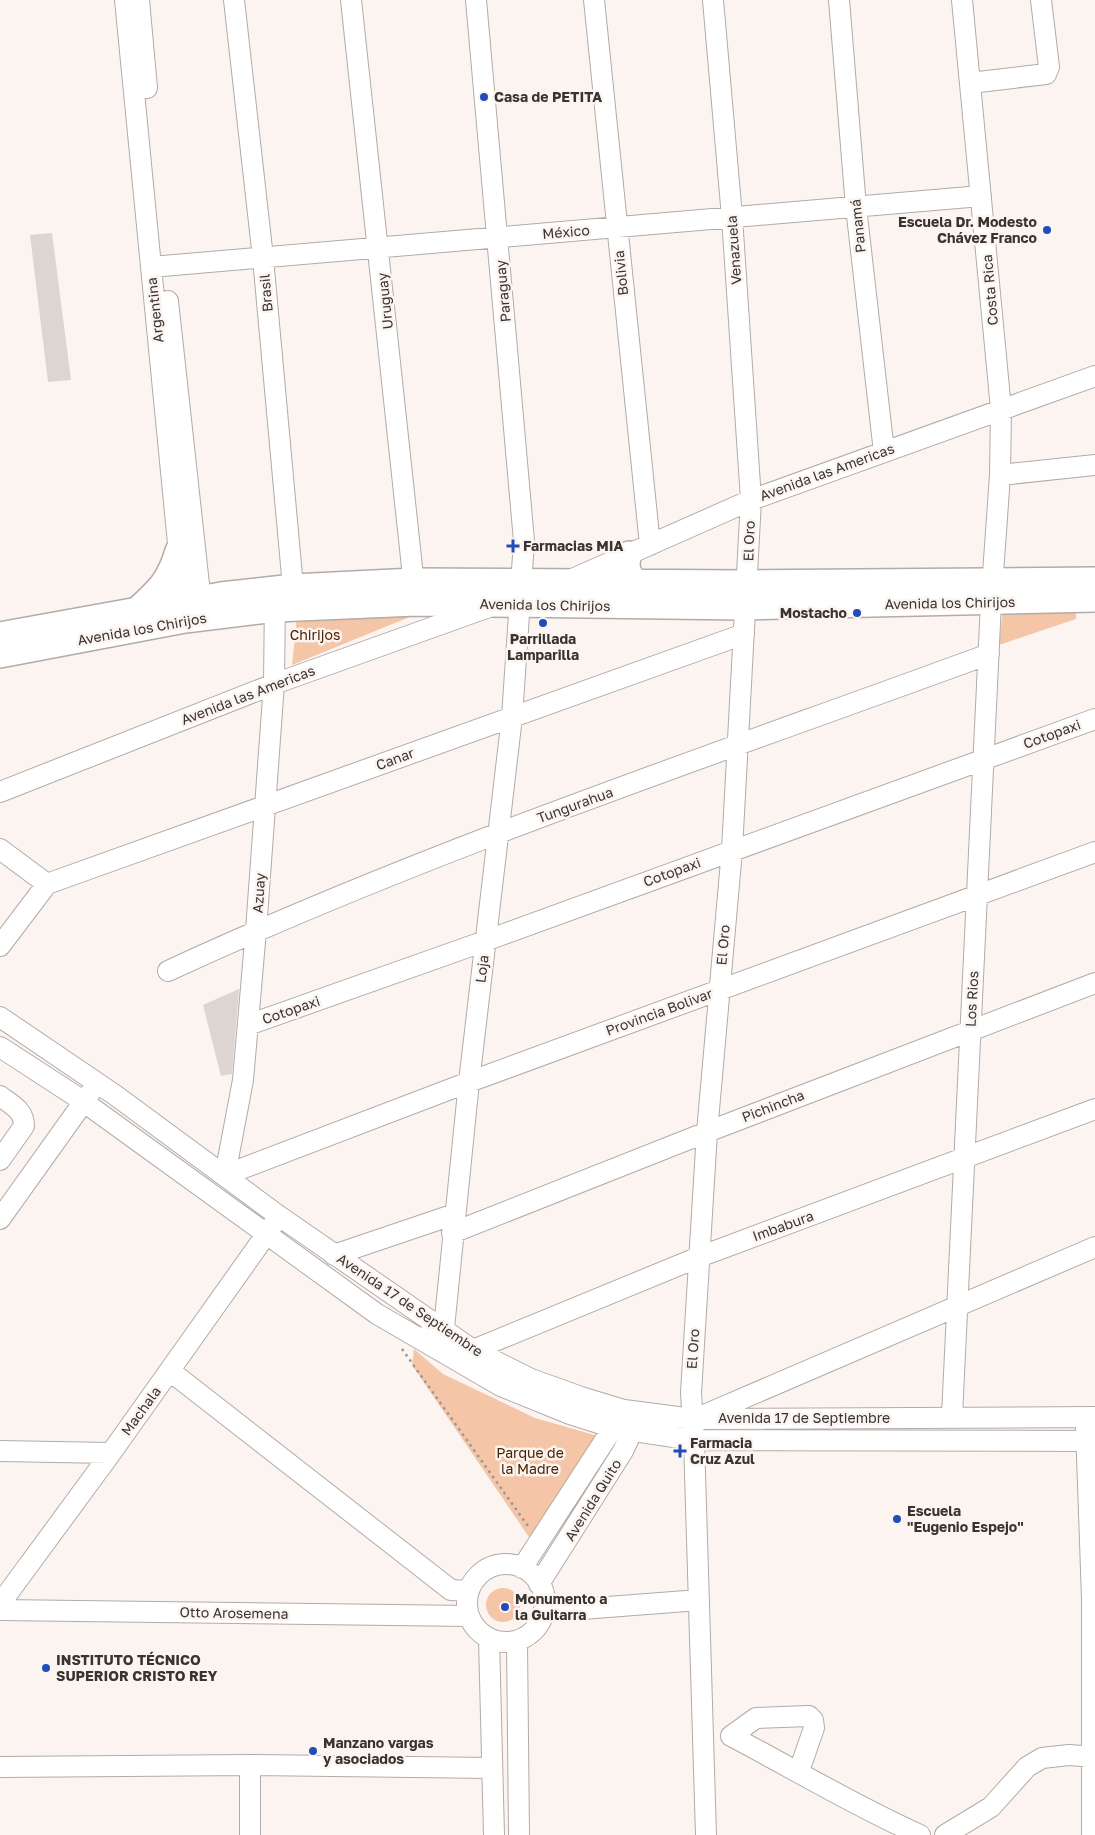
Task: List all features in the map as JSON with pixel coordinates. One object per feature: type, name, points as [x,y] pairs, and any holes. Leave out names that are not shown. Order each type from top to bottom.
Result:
[{"type":"main road","points":[[638,583],[628,574],[626,567],[639,550]]},
{"type":"main road","points":[[137,610],[159,590],[171,574],[178,551]]},
{"type":"main road","name":"Avenida los Chirijos","points":[[991,592],[1095,580]]},
{"type":"main road","name":"Avenida los Chirijos","points":[[513,597],[564,583],[638,583],[746,595]]},
{"type":"main road","name":"Avenida los Chirijos","points":[[0,655],[193,609],[281,595],[415,592],[513,597],[991,592],[1095,599]]},
{"type":"main road","name":"Avenida los Chirijos","points":[[0,635],[137,610],[193,609]]},
{"type":"street","name":"Argentina","points":[[125,0],[157,267],[193,609]]},
{"type":"street","name":"Argentina","points":[[139,0],[178,551],[193,609]]},
{"type":"street","name":"Brasil","points":[[234,0],[263,258],[281,595]]},
{"type":"street","name":"Uruguay","points":[[352,0],[415,592]]},
{"type":"street","name":"Paraguay","points":[[476,0],[524,541],[513,597]]},
{"type":"street","name":"Bolivia","points":[[594,0],[616,227],[639,550]]},
{"type":"street","name":"Venazuela","points":[[714,0],[732,218],[750,500]]},
{"type":"street","name":"Panamá","points":[[839,0],[856,207],[884,452]]},
{"type":"street","name":"Costa Rica","points":[[962,0],[1001,409],[1000,475],[991,592]]},
{"type":"street","points":[[970,83],[1046,74],[1049,66],[1041,0]]},
{"type":"street","name":"México","points":[[157,267],[981,196]]},
{"type":"street","name":"Avenida las Americas","points":[[564,583],[750,500],[1095,376]]},
{"type":"street","points":[[1000,475],[1095,465]]},
{"type":"street","name":"El Oro","points":[[706,1835],[694,1440],[690,1393],[707,1132],[718,990],[732,850],[750,500]]},
{"type":"street","name":"Los Rios","points":[[952,1416],[991,592]]},
{"type":"street","name":"Azuay","points":[[225,1175],[243,1080],[281,595]]},
{"type":"street","name":"Avenida las Americas","points":[[0,792],[274,684],[513,597]]},
{"type":"street","name":"Loja","points":[[444,1328],[469,1082],[512,717],[513,597]]},
{"type":"street","name":"Canar","points":[[47,884],[744,634]]},
{"type":"street","name":"Tungurahua","points":[[168,971],[256,930],[498,833],[989,654]]},
{"type":"street","name":"Cotopaxi","points":[[248,1024],[486,941],[1095,719]]},
{"type":"street","points":[[0,849],[47,884],[0,946]]},
{"type":"street","name":"Provincia Bolivar","points":[[225,1175],[469,1082],[1095,852]]},
{"type":"street","name":"Pichincha","points":[[334,1255],[454,1224],[707,1132],[1095,983]]},
{"type":"street","name":"Avenida 17 de Septiembre","points":[[0,1017],[97,1083],[334,1255],[474,1350],[531,1379],[581,1397],[633,1411],[693,1420],[952,1416],[1090,1417]]},
{"type":"street","name":"Avenida 17 de Septiembre","points":[[0,1047],[84,1103],[377,1314],[500,1386],[623,1430],[694,1440],[1091,1441]]},
{"type":"street","points":[[0,1220],[97,1083]]},
{"type":"street","points":[[0,1096],[21,1111],[24,1119],[24,1126],[0,1160]]},
{"type":"street","name":"Imbabura","points":[[474,1350],[699,1256],[1095,1109]]},
{"type":"street","name":"Machala","points":[[0,1604],[170,1371],[279,1216]]},
{"type":"street","points":[[693,1420],[957,1304],[1095,1247]]},
{"type":"street","points":[[420,1340],[444,1328]]},
{"type":"street","points":[[170,1371],[450,1590],[469,1591]]},
{"type":"street","name":"Avenida Quito","points":[[539,1584],[633,1411]]},
{"type":"street","points":[[1090,1417],[1093,1599],[1092,1835]]},
{"type":"street","name":"Avenida Quito","points":[[522,1568],[539,1541],[623,1430]]},
{"type":"street","points":[[0,1451],[111,1453]]},
{"type":"street","points":[[509,1564],[522,1568],[534,1577],[539,1584],[544,1603],[543,1612],[536,1627],[517,1641],[498,1642],[489,1639],[477,1630],[469,1616],[467,1599],[469,1591],[475,1579],[484,1570],[509,1564]]},
{"type":"street","points":[[543,1612],[699,1600]]},
{"type":"street","name":"Otto Arosemena","points":[[0,1610],[469,1616]]},
{"type":"street","points":[[489,1639],[494,1835]]},
{"type":"street","points":[[517,1641],[519,1835]]},
{"type":"street","points":[[731,1736],[756,1718],[809,1716],[813,1720],[814,1728],[799,1771]]},
{"type":"street","points":[[704,1730],[731,1736],[799,1771],[872,1813],[920,1835]]},
{"type":"street","points":[[945,1835],[991,1807],[1027,1767],[1042,1758],[1069,1755],[1093,1757]]},
{"type":"street","points":[[0,1767],[250,1765],[492,1768]]},
{"type":"street","points":[[250,1765],[250,1835]]},
{"type":"path","points":[[400,1346],[539,1541]]},
{"type":"green space","points":[[1003,610],[1076,610],[1076,619],[999,645]]},
{"type":"green space","name":"Chirijos","points":[[417,614],[292,665],[297,617]]},
{"type":"green space","name":"Parque de la Madre","points":[[414,1349],[443,1374],[535,1418],[598,1436],[531,1540],[412,1365]]},
{"type":"green space","points":[[503,1588],[515,1593],[520,1605],[515,1617],[503,1622],[491,1617],[486,1605],[491,1593]]},
{"type":"building","points":[[52,233],[71,380],[48,382],[30,235]]},
{"type":"building","points":[[239,989],[232,1074],[221,1076],[203,1005]]},
{"type":"place","name":"Casa de PETITA","points":[[484,97]]},
{"type":"place","name":"Escuela Dr. Modesto Chávez Franco","points":[[1047,230]]},
{"type":"place","name":"Farmacias MIA","points":[[513,546]]},
{"type":"place","name":"Mostacho","points":[[857,613]]},
{"type":"place","name":"Parrillada Lamparilla","points":[[543,623]]},
{"type":"place","name":"Farmacia Cruz Azul","points":[[680,1451]]},
{"type":"place","name":"Escuela \"Eugenio Espejo\"","points":[[897,1519]]},
{"type":"place","name":"Monumento a la Guitarra","points":[[505,1607]]},
{"type":"place","name":"INSTITUTO TÉCNICO SUPERIOR CRISTO REY","points":[[46,1668]]},
{"type":"place","name":"Manzano vargas y asociados","points":[[313,1751]]}]
